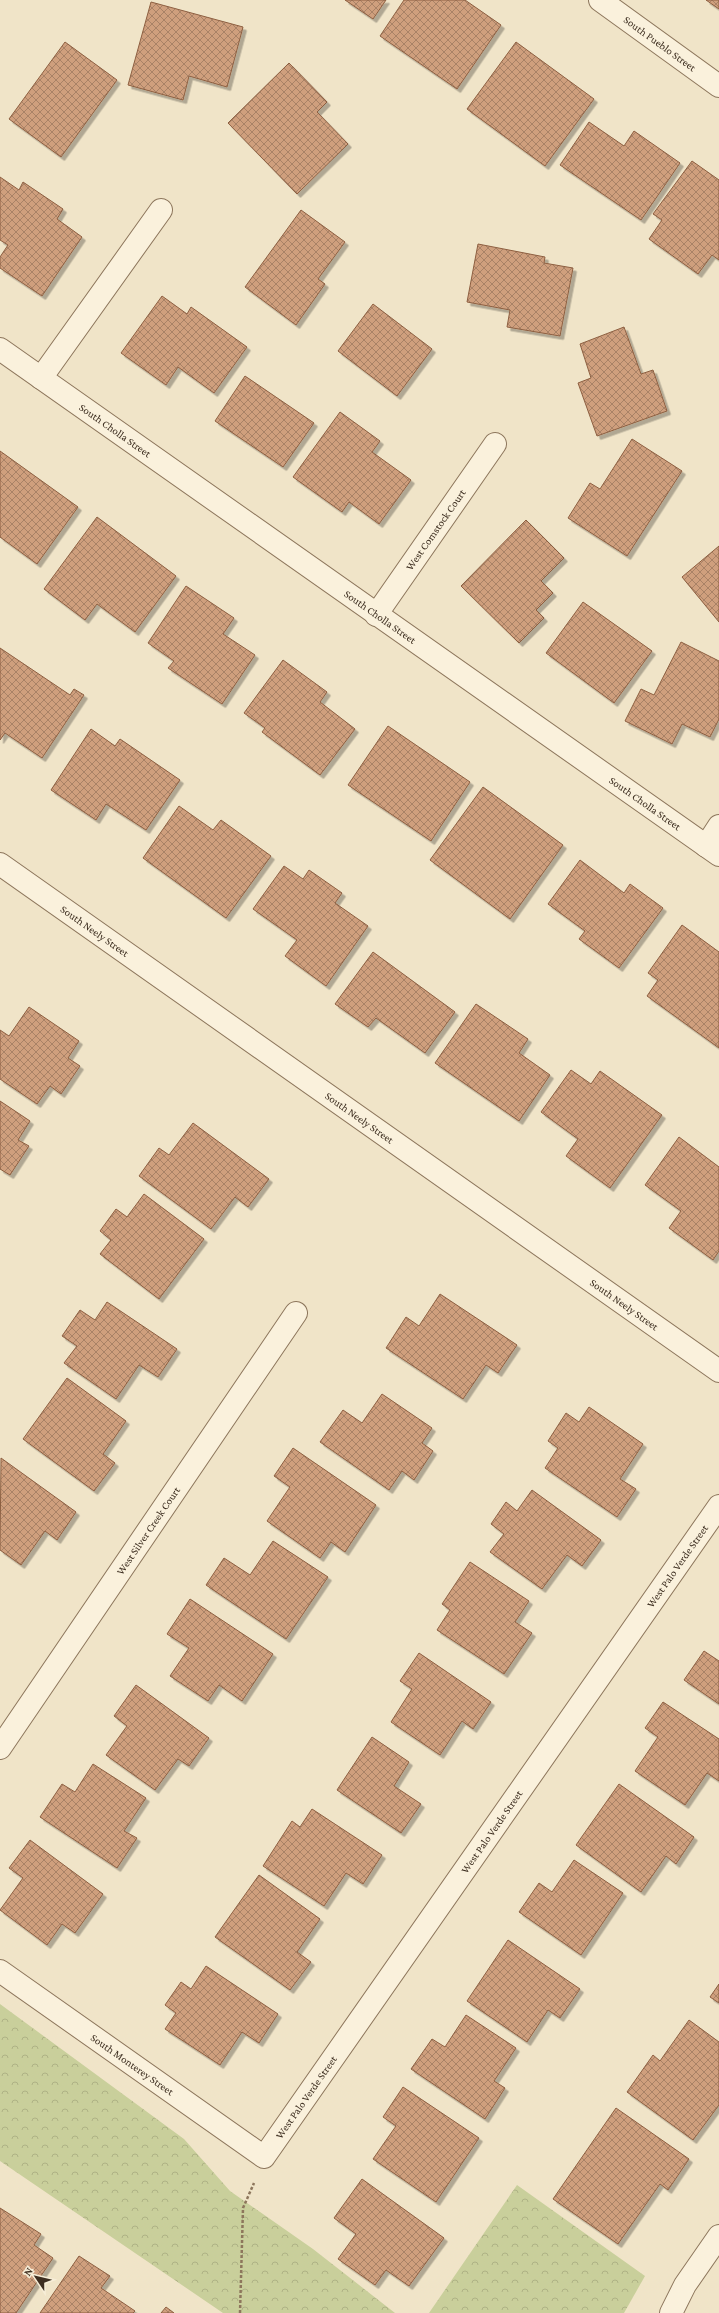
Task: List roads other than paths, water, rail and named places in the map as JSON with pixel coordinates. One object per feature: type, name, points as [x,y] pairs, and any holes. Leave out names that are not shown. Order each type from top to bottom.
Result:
[{"type":"street","name":"South Pueblo Street","points":[[600,0],[719,86]]},
{"type":"street","points":[[42,378],[161,210]]},
{"type":"street","name":"South Cholla Street","points":[[0,349],[712,851]]},
{"type":"street","name":"West Comstock Court","points":[[376,615],[495,444]]},
{"type":"street","points":[[712,851],[719,826]]},
{"type":"street","name":"South Neely Street","points":[[0,864],[719,1371]]},
{"type":"street","name":"West Silver Creek Court","points":[[0,1748],[296,1313]]},
{"type":"street","name":"West Palo Verde Street","points":[[264,2157],[719,1506]]},
{"type":"street","name":"South Monterey Street","points":[[0,1971],[264,2157]]},
{"type":"street","points":[[671,2313],[685,2285],[719,2236]]}]
